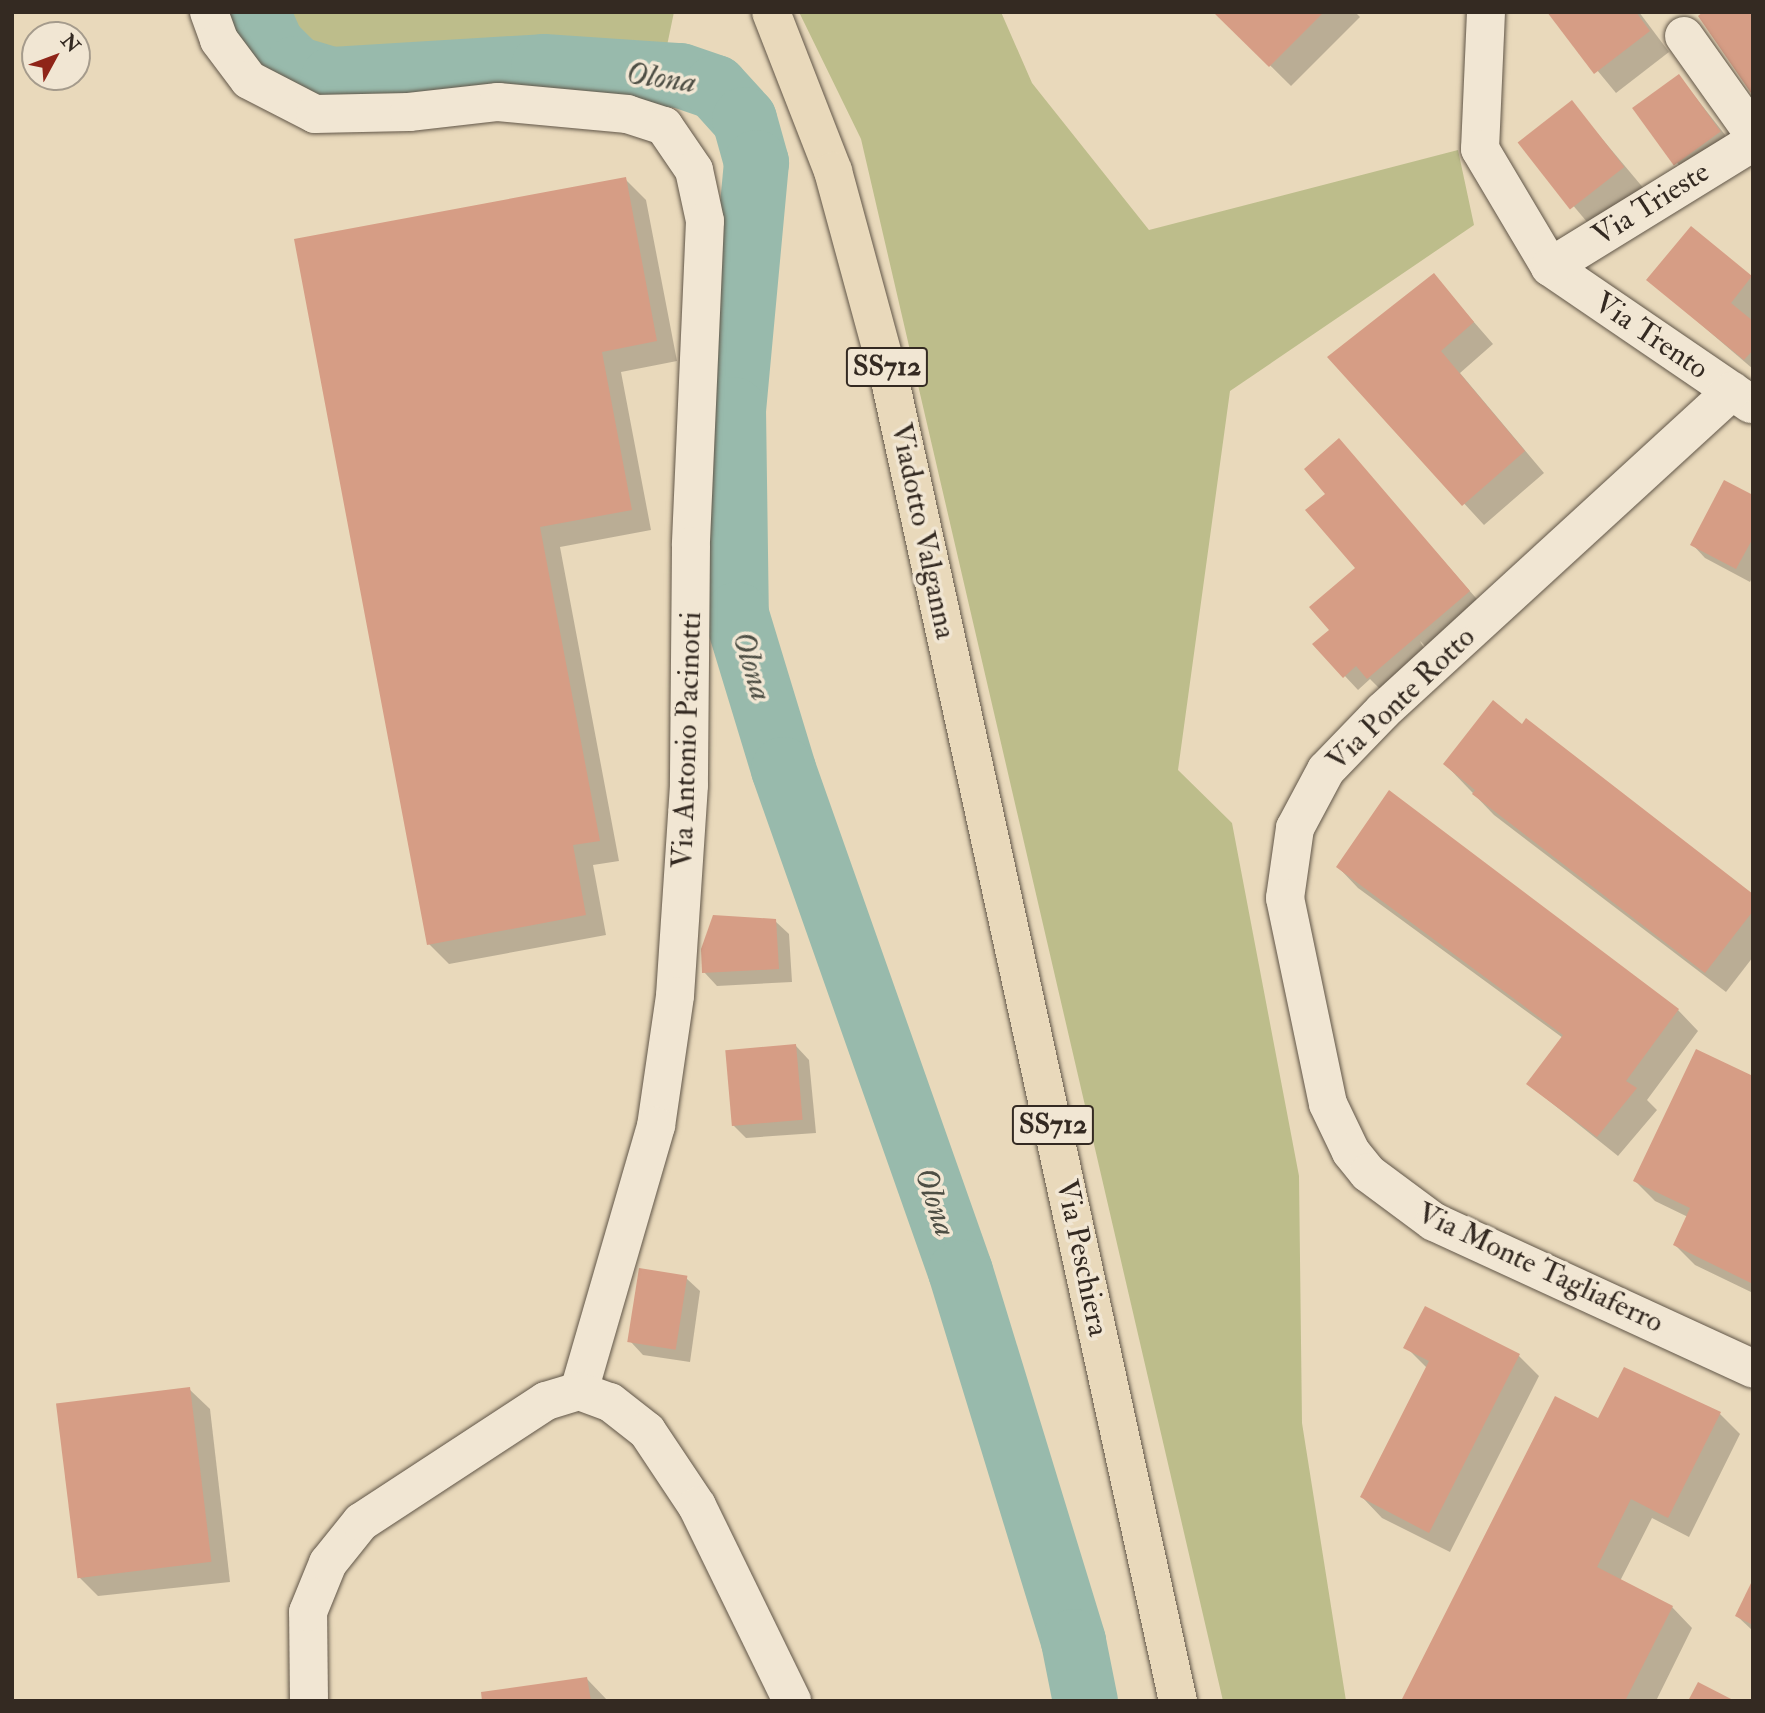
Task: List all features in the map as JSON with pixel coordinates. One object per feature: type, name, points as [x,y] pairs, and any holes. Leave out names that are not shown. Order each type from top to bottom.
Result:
[{"type":"main road","name":"Viadotto Valganna","points":[[771,12],[829,158],[862,269],[967,732]]},
{"type":"main road","name":"Via Peschiera","points":[[967,732],[1178,1701]]},
{"type":"street","name":"Via Antonio Pacinotti","points":[[209,12],[219,40],[250,80],[315,114],[409,112],[498,102],[627,114],[664,126],[678,141],[694,170],[705,221],[691,546],[688,785],[675,996],[656,1126],[579,1391]]},
{"type":"street","points":[[1486,12],[1480,149],[1550,267]]},
{"type":"street","points":[[1684,36],[1753,134]]},
{"type":"street","name":"Via Trieste","points":[[1550,267],[1753,142]]},
{"type":"street","name":"Via Trento","points":[[1550,267],[1742,398]]},
{"type":"street","name":"Via Ponte Rotto","points":[[1328,1104],[1284,898],[1288,852],[1314,786],[1383,711],[1742,398]]},
{"type":"street","name":"Via Monte Tagliaferro","points":[[1328,1104],[1351,1152],[1410,1208],[1753,1368]]},
{"type":"street","points":[[309,1701],[308,1612],[328,1563],[361,1522],[546,1401],[579,1391],[610,1402],[654,1442],[698,1506],[792,1701]]},
{"type":"green space","points":[[233,12],[674,12],[654,108],[370,96],[241,55]]},
{"type":"green space","points":[[799,12],[1001,12],[1032,83],[1149,230],[1458,150],[1474,225],[1230,391],[1178,770],[1232,823],[1299,1176],[1302,1423],[1346,1701],[1223,1701],[861,139]]},
{"type":"building","points":[[1213,12],[1324,12],[1269,67]]},
{"type":"building","points":[[1547,12],[1636,12],[1650,31],[1594,74]]},
{"type":"building","points":[[1703,12],[1753,12],[1753,96],[1698,16]]},
{"type":"building","points":[[1679,74],[1721,131],[1674,166],[1632,108]]},
{"type":"building","points":[[1572,100],[1624,167],[1570,209],[1518,142]]},
{"type":"building","points":[[626,177],[657,341],[602,352],[632,510],[540,527],[600,841],[573,845],[586,915],[427,945],[294,239]]},
{"type":"building","points":[[1691,226],[1752,276],[1731,303],[1753,321],[1753,350],[1744,360],[1646,280]]},
{"type":"building","points":[[1434,273],[1474,322],[1441,351],[1525,451],[1462,506],[1327,357]]},
{"type":"building","points":[[1339,438],[1470,591],[1367,679],[1356,666],[1343,678],[1312,644],[1329,630],[1309,607],[1355,568],[1305,510],[1325,494],[1304,469]]},
{"type":"building","points":[[1724,480],[1753,495],[1753,538],[1736,569],[1690,545]]},
{"type":"building","points":[[1493,700],[1522,724],[1526,718],[1753,894],[1753,911],[1705,973],[1472,794],[1475,790],[1443,764]]},
{"type":"building","points":[[1389,790],[1679,1009],[1626,1081],[1637,1088],[1597,1137],[1526,1084],[1563,1035],[1336,867]]},
{"type":"building","points":[[713,915],[776,919],[779,969],[702,973],[701,949]]},
{"type":"building","points":[[796,1044],[803,1120],[732,1126],[725,1050]]},
{"type":"building","points":[[1696,1049],[1753,1076],[1753,1284],[1673,1245],[1690,1208],[1633,1181]]},
{"type":"building","points":[[639,1268],[687,1276],[676,1350],[627,1342]]},
{"type":"building","points":[[1425,1306],[1520,1354],[1429,1533],[1360,1497],[1429,1361],[1403,1348]]},
{"type":"building","points":[[1624,1367],[1721,1412],[1668,1518],[1631,1499],[1597,1567],[1673,1606],[1625,1701],[1401,1701],[1555,1396],[1598,1418]]},
{"type":"building","points":[[190,1387],[211,1562],[77,1578],[56,1403]]},
{"type":"building","points":[[1753,1579],[1753,1625],[1735,1616]]},
{"type":"building","points":[[587,1677],[591,1701],[482,1701],[481,1692]]},
{"type":"building","points":[[1698,1682],[1735,1701],[1688,1701]]},
{"type":"waterway","name":"Olona","points":[[257,12],[271,44],[295,68],[332,79],[543,66],[680,75],[715,87],[744,119],[756,162],[733,409],[736,614],[783,769],[960,1271],[1073,1641],[1085,1701]]}]
